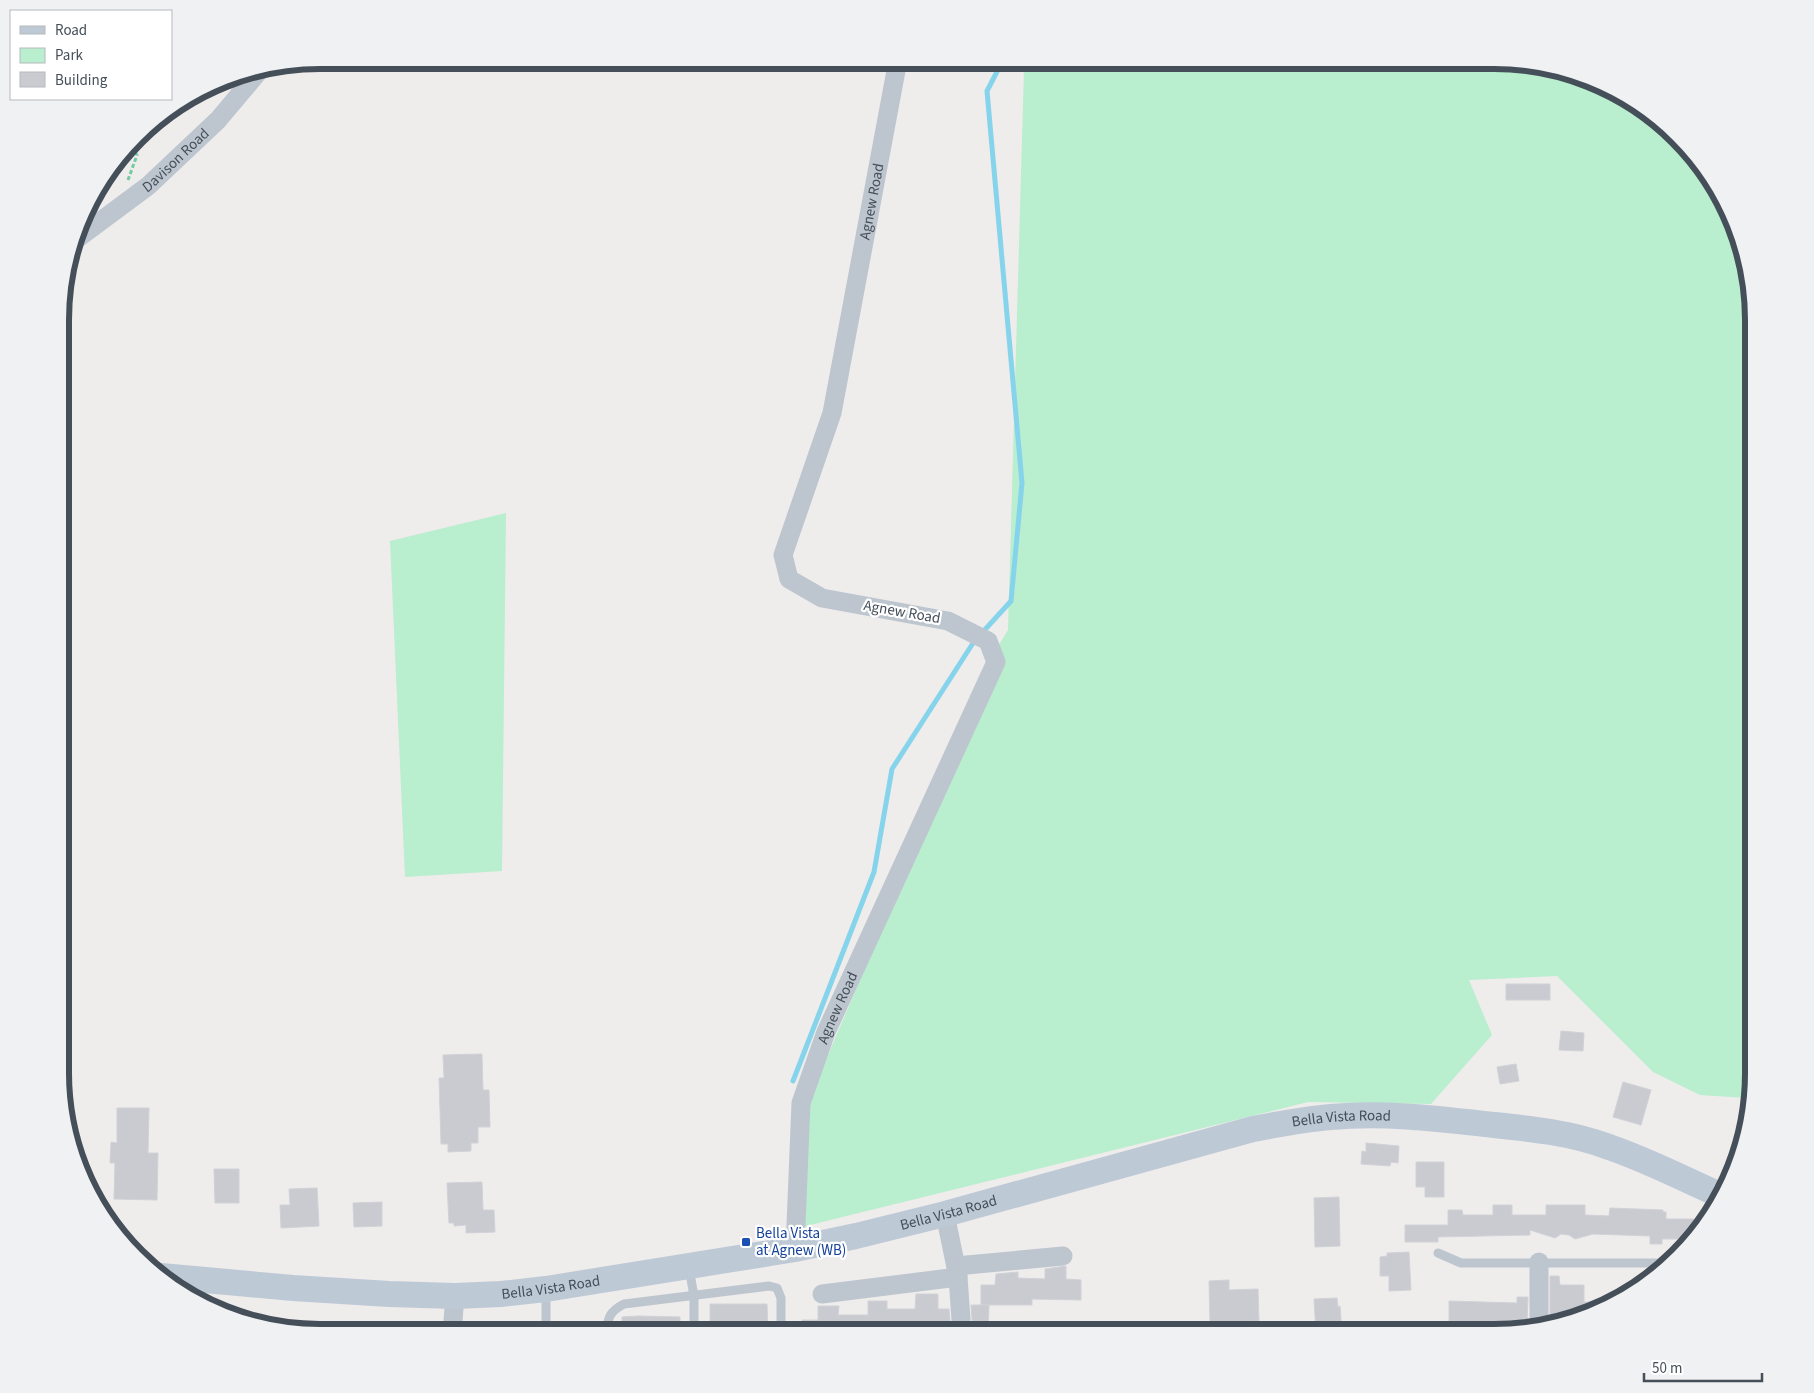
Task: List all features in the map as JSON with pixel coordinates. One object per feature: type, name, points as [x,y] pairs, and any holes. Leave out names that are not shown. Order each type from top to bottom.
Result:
[{"type":"street","name":"Agnew Road","points":[[796,1249],[801,1102],[826,1032],[996,662],[988,641],[948,621],[822,598],[789,579],[783,556],[832,413],[896,69]]},
{"type":"street","name":"Davison Road","points":[[84,233],[148,186],[218,120],[254,77]]},
{"type":"street","name":"Bella Vista Road","points":[[174,1277],[293,1288],[455,1296],[501,1294],[546,1289],[796,1249],[944,1214],[1253,1129],[1312,1118],[1378,1115],[1451,1120],[1572,1136],[1610,1147],[1715,1193]]},
{"type":"street","points":[[944,1214],[957,1272],[961,1324]]},
{"type":"street","points":[[822,1294],[1063,1256]]},
{"type":"street","points":[[1539,1262],[1539,1320]]},
{"type":"street","points":[[453,1324],[455,1296]]},
{"type":"lane","points":[[1438,1253],[1460,1263],[1659,1263]]},
{"type":"lane","points":[[689,1267],[694,1296],[694,1324]]},
{"type":"lane","points":[[607,1324],[609,1314],[624,1304],[769,1286],[777,1288],[781,1298],[781,1324]]},
{"type":"lane","points":[[546,1289],[546,1324]]},
{"type":"green space","points":[[1024,69],[1511,69],[1559,77],[1590,88],[1620,102],[1672,142],[1712,194],[1726,224],[1737,255],[1745,303],[1744,1098],[1700,1095],[1653,1072],[1557,976],[1469,980],[1492,1035],[1431,1104],[1308,1102],[794,1229],[807,1104],[997,660],[995,651],[1008,630]]},
{"type":"green space","points":[[506,513],[502,871],[405,877],[390,541]]},
{"type":"building","points":[[1506,984],[1550,984],[1550,1000],[1506,1000]]},
{"type":"building","points":[[1561,1031],[1584,1033],[1583,1051],[1559,1050]]},
{"type":"building","points":[[482,1054],[483,1090],[489,1090],[490,1127],[478,1127],[478,1143],[471,1143],[471,1151],[448,1152],[448,1144],[441,1144],[439,1078],[444,1078],[443,1055]]},
{"type":"building","points":[[1516,1064],[1519,1081],[1500,1084],[1497,1067]]},
{"type":"building","points":[[1623,1082],[1651,1090],[1641,1125],[1613,1117]]},
{"type":"building","points":[[117,1108],[149,1108],[148,1153],[158,1153],[157,1200],[114,1199],[115,1163],[110,1163],[111,1142],[117,1143]]},
{"type":"building","points":[[1366,1143],[1399,1146],[1398,1163],[1391,1162],[1390,1166],[1361,1164],[1362,1151],[1366,1152]]},
{"type":"building","points":[[1416,1162],[1444,1162],[1444,1197],[1425,1197],[1425,1187],[1416,1187]]},
{"type":"building","points":[[214,1169],[239,1169],[239,1203],[215,1203]]},
{"type":"building","points":[[482,1182],[483,1210],[494,1210],[495,1232],[466,1233],[466,1225],[454,1226],[454,1223],[449,1223],[447,1183]]},
{"type":"building","points":[[317,1188],[319,1226],[281,1228],[280,1205],[290,1205],[289,1189]]},
{"type":"building","points":[[1339,1197],[1340,1246],[1315,1247],[1314,1198]]},
{"type":"building","points":[[382,1202],[382,1226],[354,1227],[353,1203]]},
{"type":"building","points":[[1493,1205],[1512,1205],[1512,1215],[1546,1215],[1546,1205],[1585,1205],[1585,1215],[1609,1216],[1610,1208],[1663,1210],[1663,1212],[1666,1212],[1666,1219],[1694,1219],[1695,1223],[1683,1239],[1662,1239],[1662,1244],[1650,1244],[1650,1236],[1593,1234],[1575,1239],[1569,1235],[1561,1234],[1555,1238],[1530,1230],[1530,1235],[1438,1237],[1438,1242],[1405,1242],[1405,1225],[1448,1225],[1448,1210],[1462,1210],[1463,1215],[1493,1215]]},
{"type":"building","points":[[1409,1252],[1411,1290],[1389,1291],[1389,1276],[1380,1276],[1380,1257],[1387,1256],[1387,1253]]},
{"type":"building","points":[[1066,1266],[1066,1279],[1081,1280],[1081,1300],[1032,1299],[1032,1305],[981,1305],[981,1285],[995,1285],[996,1274],[1018,1272],[1018,1278],[1045,1279],[1045,1269]]},
{"type":"building","points":[[1550,1276],[1559,1276],[1560,1285],[1584,1285],[1584,1302],[1596,1302],[1575,1311],[1550,1318]]},
{"type":"building","points":[[1229,1280],[1229,1290],[1258,1289],[1259,1321],[1210,1323],[1209,1281]]},
{"type":"building","points":[[916,1294],[938,1294],[938,1309],[949,1309],[950,1324],[802,1324],[802,1320],[818,1320],[818,1306],[839,1306],[838,1315],[868,1315],[868,1301],[887,1301],[887,1309],[915,1309]]},
{"type":"building","points":[[1517,1297],[1528,1297],[1527,1322],[1515,1324],[1449,1321],[1449,1301],[1517,1303]]},
{"type":"building","points":[[1337,1298],[1338,1307],[1340,1306],[1341,1324],[1315,1324],[1314,1299]]},
{"type":"building","points":[[710,1304],[767,1304],[768,1324],[710,1324]]},
{"type":"building","points":[[971,1305],[989,1305],[988,1324],[972,1324]]},
{"type":"building","points":[[622,1317],[680,1317],[680,1324],[622,1324]]},
{"type":"waterway","points":[[981,634],[1011,601],[1022,483],[987,91],[998,69]]},
{"type":"waterway","points":[[793,1081],[874,872],[892,769],[975,640]]},
{"type":"place","name":"Bella Vista at Agnew (WB)","points":[[746,1242]]}]
